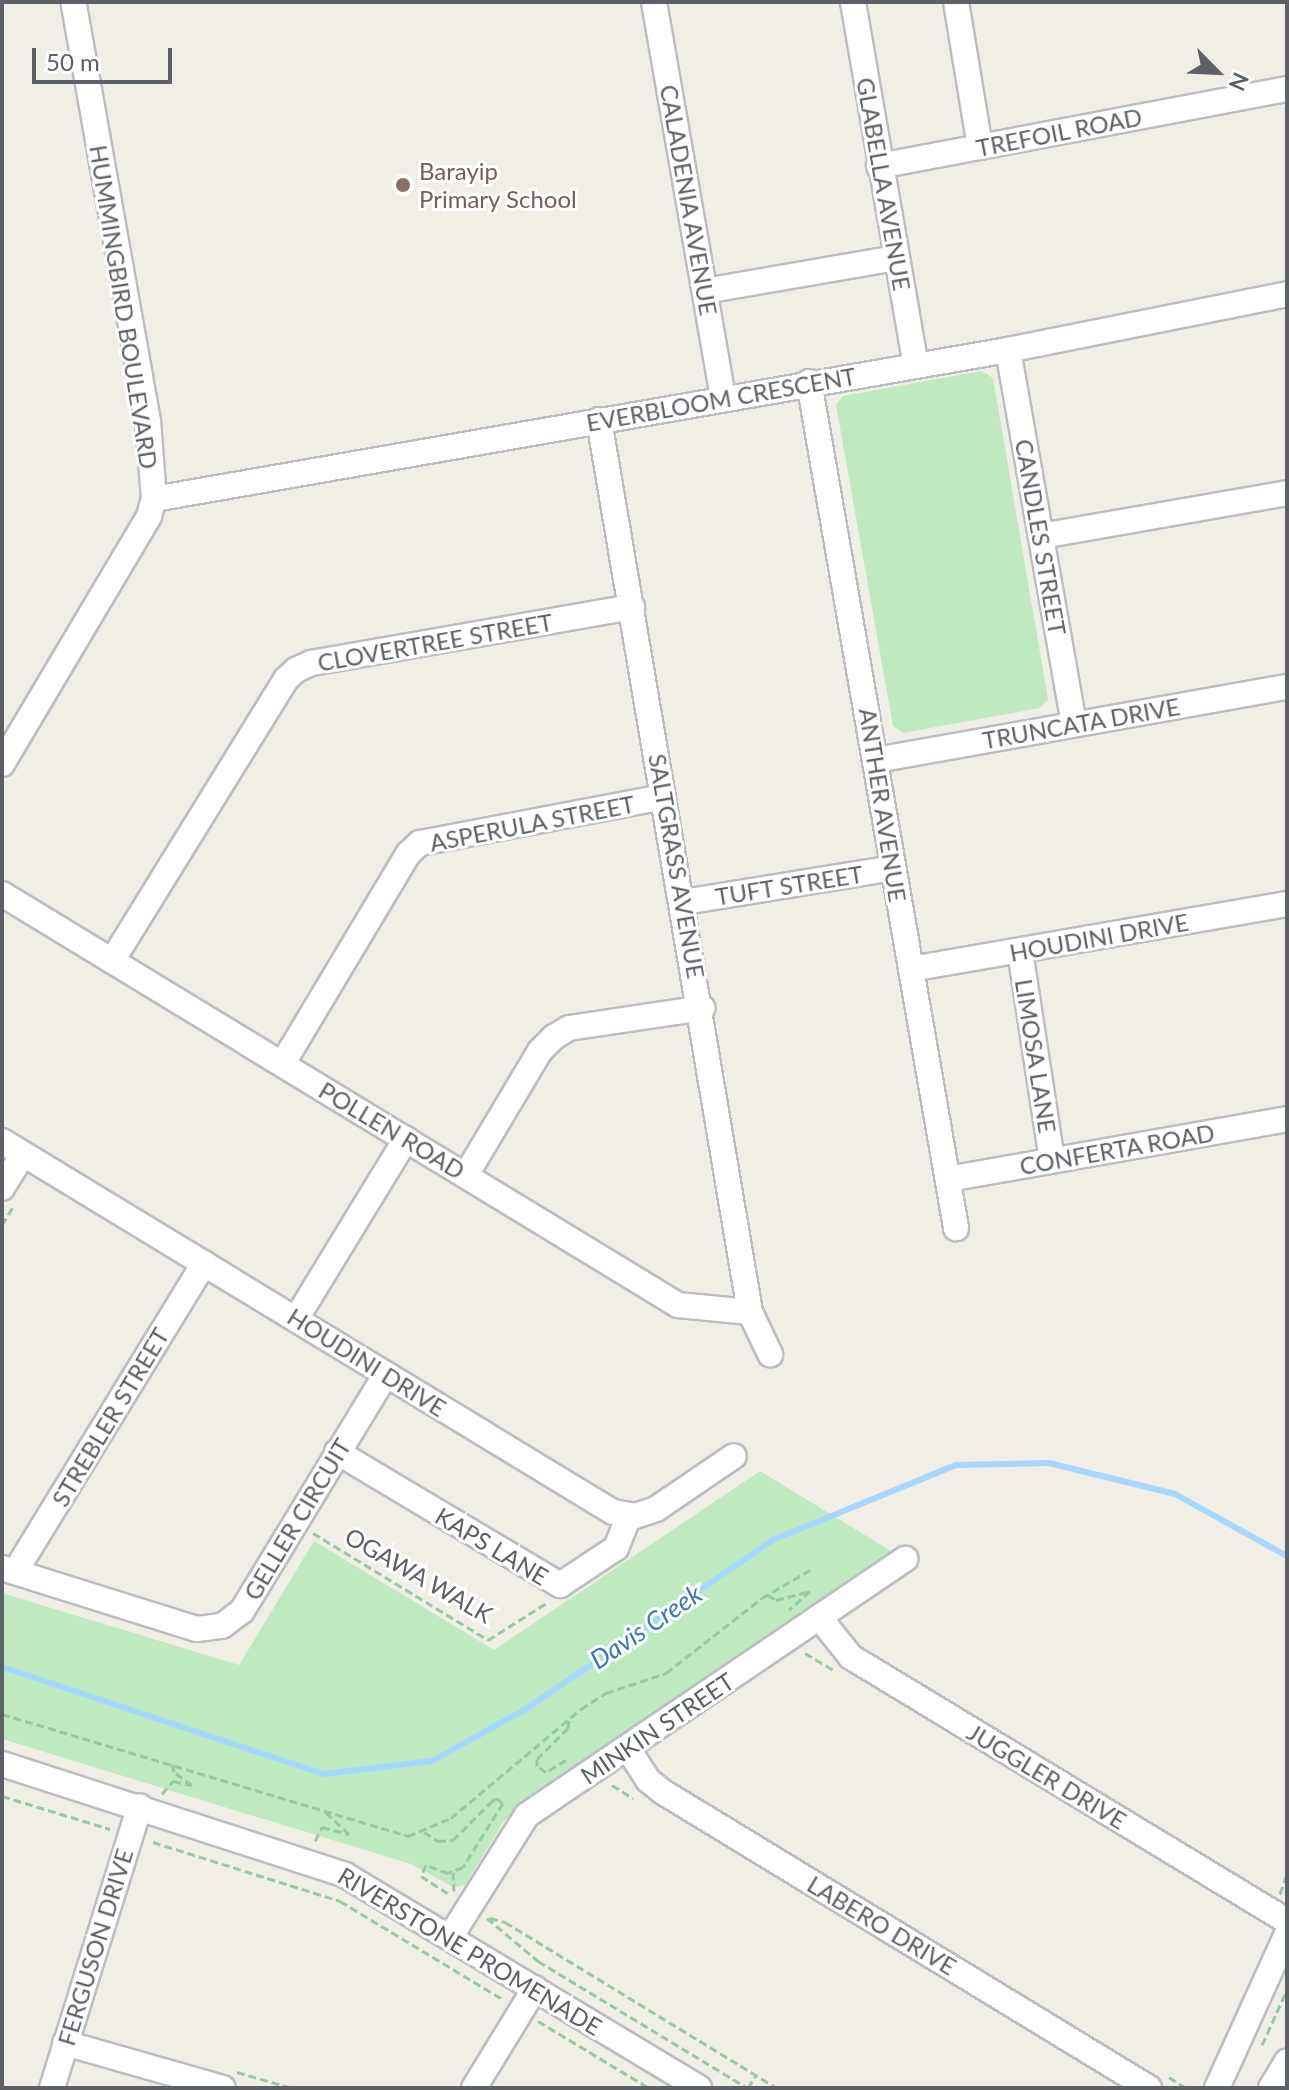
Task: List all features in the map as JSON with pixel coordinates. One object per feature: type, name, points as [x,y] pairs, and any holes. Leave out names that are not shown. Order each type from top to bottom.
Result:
[{"type":"street","name":"HUMMINGBIRD BOULEVARD","points":[[2,764],[149,516],[154,499],[148,421],[73,2]]},
{"type":"street","name":"CALADENIA AVENUE","points":[[654,2],[723,397]]},
{"type":"street","name":"GLABELLA AVENUE","points":[[853,2],[879,166],[916,365]]},
{"type":"street","points":[[956,2],[980,147]]},
{"type":"street","name":"TREFOIL ROAD","points":[[879,166],[1287,89]]},
{"type":"street","points":[[705,291],[896,258]]},
{"type":"street","name":"EVERBLOOM CRESCENT","points":[[154,499],[723,397],[1008,350],[1287,294]]},
{"type":"street","name":"CANDLES STREET","points":[[1008,350],[1074,724]]},
{"type":"street","name":"ANTHER AVENUE","points":[[809,382],[956,1228]]},
{"type":"street","name":"SALTGRASS AVENUE","points":[[599,420],[663,797],[703,1008],[750,1312]]},
{"type":"street","points":[[1041,536],[1287,493]]},
{"type":"street","name":"CLOVERTREE STREET","points":[[112,961],[286,679],[296,670],[311,663],[632,607]]},
{"type":"street","name":"TRUNCATA DRIVE","points":[[876,760],[1287,687]]},
{"type":"street","name":"ASPERULA STREET","points":[[283,1063],[408,854],[420,843],[663,797]]},
{"type":"street","name":"TUFT STREET","points":[[684,902],[893,868]]},
{"type":"street","name":"POLLEN ROAD","points":[[2,894],[678,1305],[750,1312]]},
{"type":"street","name":"HOUDINI DRIVE","points":[[911,969],[1287,904]]},
{"type":"street","name":"LIMOSA LANE","points":[[1020,951],[1052,1161]]},
{"type":"street","points":[[466,1175],[540,1051],[554,1037],[569,1028],[703,1008]]},
{"type":"street","name":"CONFERTA ROAD","points":[[948,1179],[1287,1119]]},
{"type":"street","points":[[296,1319],[406,1139]]},
{"type":"street","points":[[9,1196],[12,1148]]},
{"type":"street","name":"HOUDINI DRIVE","points":[[12,1148],[613,1512],[629,1516]]},
{"type":"street","name":"STREBLER STREET","points":[[9,1570],[204,1263]]},
{"type":"street","points":[[750,1312],[770,1354]]},
{"type":"street","name":"GELLER CIRCUIT","points":[[9,1570],[208,1630],[242,1611],[386,1374]]},
{"type":"street","name":"KAPS LANE","points":[[337,1452],[549,1582],[574,1579],[616,1548],[629,1516]]},
{"type":"street","points":[[629,1516],[656,1509],[734,1456]]},
{"type":"street","name":"MINKIN STREET","points":[[451,1936],[527,1815],[608,1774],[628,1749],[905,1559]]},
{"type":"street","name":"JUGGLER DRIVE","points":[[819,1617],[851,1657],[1287,1921]]},
{"type":"street","name":"LABERO DRIVE","points":[[628,1749],[648,1780],[663,1792],[1149,2088]]},
{"type":"street","name":"RIVERSTONE PROMENADE","points":[[2,1764],[307,1860],[358,1881],[699,2088]]},
{"type":"street","name":"FERGUSON DRIVE","points":[[52,2088],[120,1832],[148,1809]]},
{"type":"street","points":[[1217,2088],[1287,1934]]},
{"type":"street","points":[[474,2088],[535,1988]]},
{"type":"street","points":[[65,2043],[223,2088]]},
{"type":"street","points":[[1271,2088],[1287,2061]]},
{"type":"path","points":[[2,1225],[9,1196]]},
{"type":"path","name":"OGAWA WALK","points":[[295,1523],[488,1640],[549,1602],[549,1582]]},
{"type":"path","points":[[2,1714],[173,1763],[392,1834],[424,1832],[451,1818],[569,1718],[606,1693],[666,1673],[762,1598],[810,1570]]},
{"type":"path","points":[[569,1718],[568,1728],[537,1759],[537,1766],[546,1772],[574,1756]]},
{"type":"path","points":[[148,1809],[166,1785],[192,1785],[174,1772],[173,1763]]},
{"type":"path","points":[[598,1793],[611,1784],[638,1801]]},
{"type":"path","points":[[2,1796],[324,1894],[400,1936]]},
{"type":"path","points":[[424,1832],[438,1841],[453,1840],[496,1798],[503,1803],[472,1857],[453,1872]]},
{"type":"path","points":[[307,1860],[322,1827],[349,1834],[324,1811]]},
{"type":"path","points":[[106,1843],[120,1832]]},
{"type":"path","points":[[426,1865],[453,1872],[455,1899],[421,1876],[426,1865]]},
{"type":"path","points":[[486,1917],[494,1904]]},
{"type":"path","points":[[486,1917],[505,1922],[777,2088]]},
{"type":"path","points":[[486,1917],[538,1961],[748,2088],[756,2075]]},
{"type":"green space","points":[[981,371],[993,378],[1048,699],[1040,708],[903,733],[893,726],[836,405],[843,396]]},
{"type":"green space","points":[[760,1471],[891,1551],[529,1796],[504,1821],[465,1885],[453,1887],[411,1864],[2,1739],[2,1593],[239,1665],[314,1541],[494,1650]]},
{"type":"waterway","name":"Davis Creek","points":[[2,1667],[324,1774],[432,1761],[526,1709],[773,1540],[956,1465],[1049,1463],[1175,1494],[1287,1556]]},
{"type":"place","name":"Barayip Primary School","points":[[403,185]]}]
